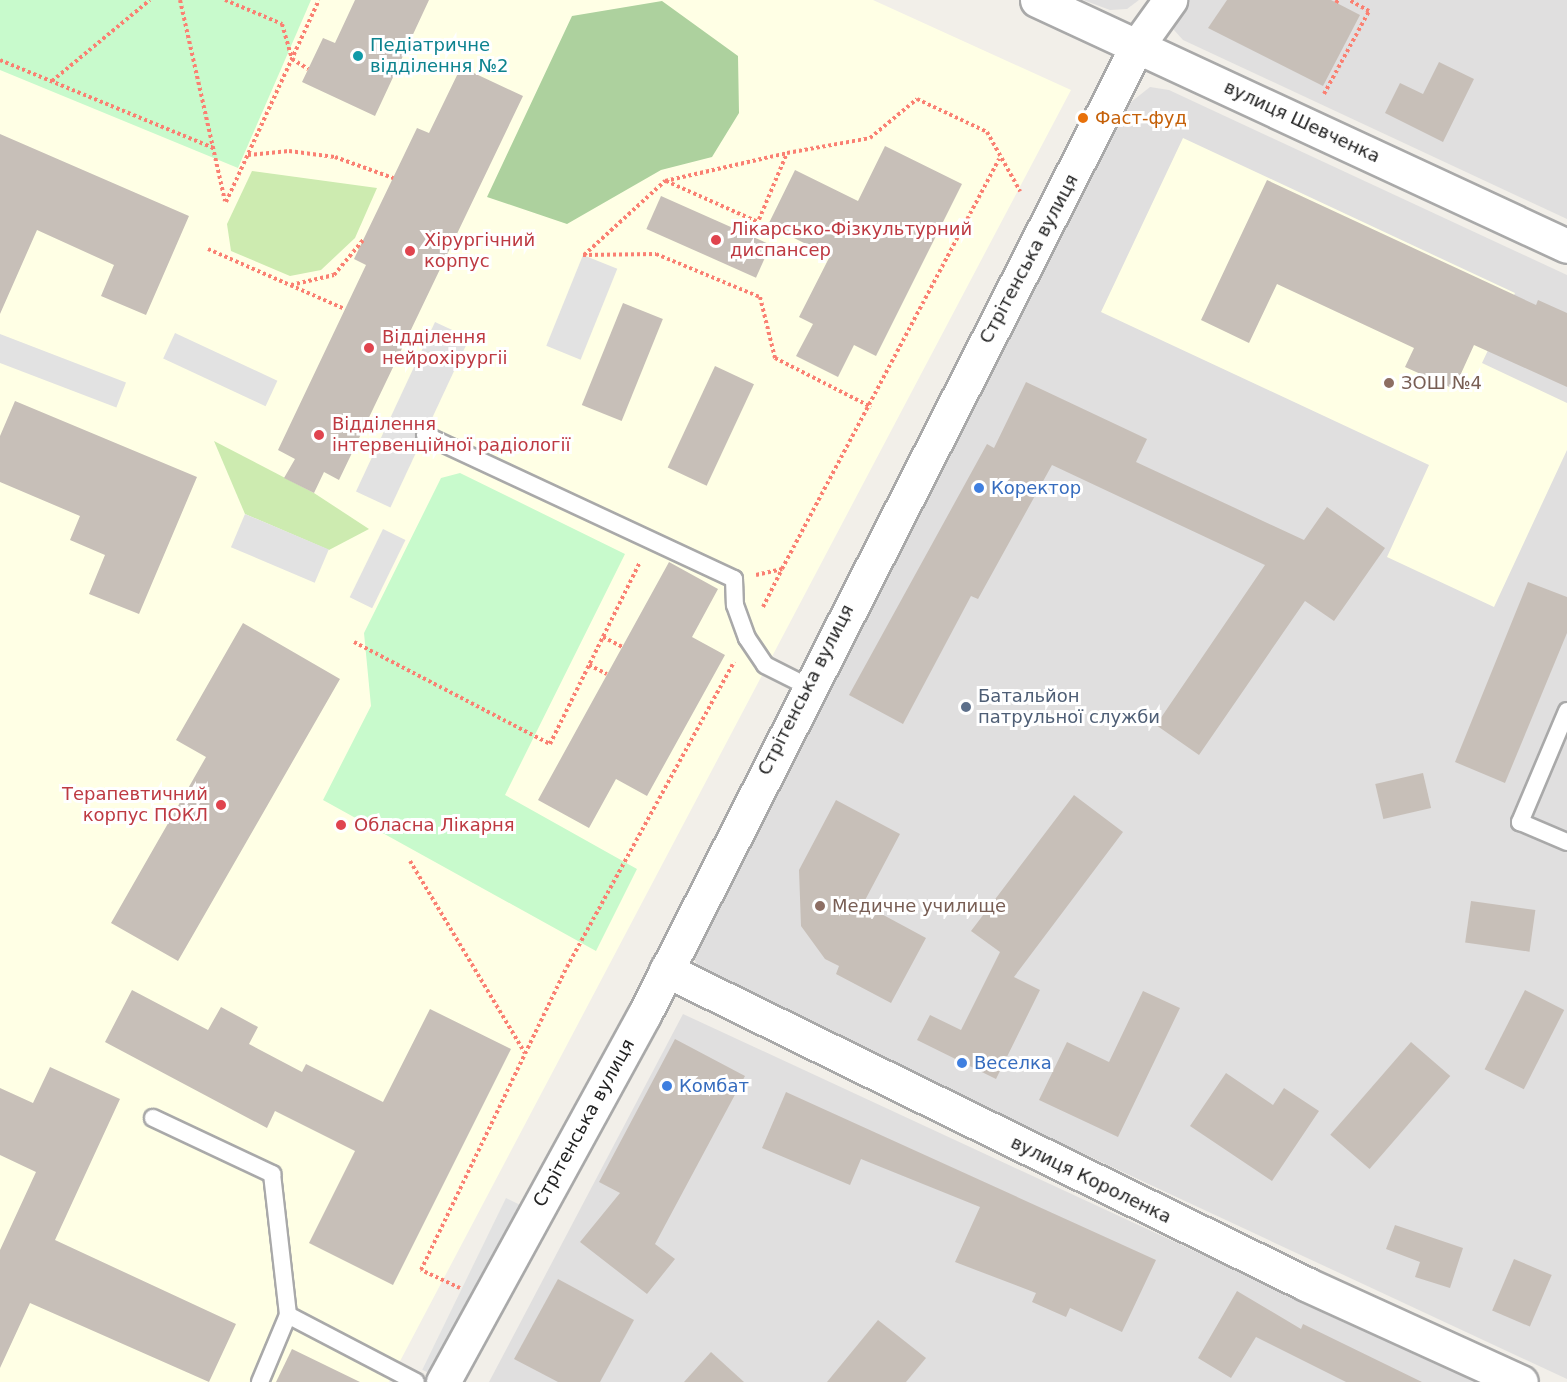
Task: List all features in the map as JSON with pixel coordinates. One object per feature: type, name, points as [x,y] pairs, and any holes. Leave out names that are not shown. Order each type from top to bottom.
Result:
[{"type":"street","name":"вулиця Шевченка","points":[[1036,0],[1567,246]]},
{"type":"street","name":"Стрітенська вулиця","points":[[443,1382],[666,970],[807,686],[1137,46],[1170,0]]},
{"type":"street","name":"вулиця Короленка","points":[[666,970],[1306,1284],[1521,1382]]},
{"type":"lane","points":[[425,435],[734,579],[735,605],[747,638],[765,665],[807,686]]},
{"type":"lane","points":[[1567,711],[1520,822],[1567,843]]},
{"type":"lane","points":[[153,1118],[272,1174],[288,1315],[260,1382]]},
{"type":"lane","points":[[288,1315],[416,1382]]},
{"type":"path","points":[[52,81],[150,0]]},
{"type":"path","points":[[180,0],[226,202],[318,0]]},
{"type":"path","points":[[225,0],[282,24],[292,59],[308,69]]},
{"type":"path","points":[[1324,94],[1369,11],[1349,0]]},
{"type":"path","points":[[0,60],[213,148]]},
{"type":"path","points":[[871,407],[775,358],[760,297],[656,254],[583,255],[665,181],[787,153],[870,138],[917,99],[987,132],[999,159],[1020,191]]},
{"type":"path","points":[[247,155],[289,151],[336,157],[393,178]]},
{"type":"path","points":[[752,236],[787,153]]},
{"type":"path","points":[[486,1300],[421,1269],[525,1053],[782,569],[871,407],[999,159]]},
{"type":"path","points":[[665,181],[758,222]]},
{"type":"path","points":[[291,285],[334,275],[364,239]]},
{"type":"path","points":[[208,249],[345,309]]},
{"type":"path","points":[[354,642],[550,744],[651,540]]},
{"type":"path","points":[[734,579],[782,569]]},
{"type":"path","points":[[603,637],[623,647]]},
{"type":"path","points":[[589,665],[607,674]]},
{"type":"path","points":[[410,861],[525,1053]]},
{"type":"shaded area","name":"Обласна Лікарня","points":[[0,0],[873,0],[1071,90],[389,1382],[0,1382]]},
{"type":"shaded area","points":[[1083,0],[1139,0],[1127,9],[1110,10]]},
{"type":"shaded area","points":[[1186,0],[1567,0],[1567,219],[1183,40],[1174,30],[1175,18]]},
{"type":"shaded area","points":[[1150,87],[1169,90],[1567,275],[1567,1379],[702,976],[694,958],[694,947],[1126,106]]},
{"type":"shaded area","name":"ЗОШ №4","points":[[1183,138],[1515,293],[1482,363],[1567,403],[1567,450],[1494,607],[1387,557],[1429,465],[1101,312]]},
{"type":"shaded area","points":[[583,255],[617,269],[581,360],[546,346]]},
{"type":"shaded area","points":[[435,322],[469,338],[390,508],[356,491]]},
{"type":"shaded area","points":[[175,333],[277,381],[266,406],[163,358]]},
{"type":"shaded area","points":[[0,334],[126,382],[116,408],[0,363]]},
{"type":"shaded area","points":[[245,514],[329,550],[315,583],[231,547]]},
{"type":"shaded area","points":[[383,529],[405,540],[372,608],[350,597]]},
{"type":"shaded area","points":[[683,1014],[1311,1305],[1484,1382],[489,1382]]},
{"type":"shaded area","points":[[506,1198],[531,1210],[447,1382],[422,1370]]},
{"type":"green space","points":[[0,0],[311,0],[238,168],[0,70]]},
{"type":"green space","points":[[662,1],[738,56],[739,113],[712,157],[661,170],[567,224],[487,197],[572,16]]},
{"type":"green space","points":[[252,171],[377,188],[355,238],[321,270],[290,276],[231,251],[227,224]]},
{"type":"green space","points":[[214,441],[314,493],[369,529],[329,550],[245,514]]},
{"type":"green space","points":[[460,473],[625,554],[505,795],[637,869],[596,951],[323,800],[371,706],[364,633],[441,478]]},
{"type":"building","name":"Педіатричне відділення №2","points":[[355,0],[429,0],[375,116],[302,82],[323,38],[335,43]]},
{"type":"building","points":[[1227,0],[1331,0],[1360,15],[1323,86],[1208,28]]},
{"type":"building","points":[[1439,62],[1474,79],[1443,142],[1385,113],[1400,83],[1423,94]]},
{"type":"building","points":[[461,67],[523,96],[339,480],[324,472],[314,493],[284,478],[295,459],[278,450],[366,265],[354,259],[417,128],[429,133]]},
{"type":"building","points":[[0,134],[189,216],[146,315],[101,296],[114,265],[37,230],[0,314]]},
{"type":"building","points":[[885,146],[962,184],[876,356],[854,345],[838,377],[796,356],[813,324],[799,317],[830,256],[768,225],[795,170],[858,201]]},
{"type":"building","name":"ЗОШ №4","points":[[1267,180],[1536,305],[1538,300],[1567,313],[1567,387],[1474,345],[1454,389],[1405,367],[1414,348],[1277,284],[1249,343],[1201,320]]},
{"type":"building","name":"Лікарсько-Фізкультурний диспансер","points":[[661,196],[771,245],[756,278],[646,229]]},
{"type":"building","points":[[623,303],[663,319],[622,421],[582,405]]},
{"type":"building","points":[[715,366],[754,384],[707,486],[668,468]]},
{"type":"building","points":[[1026,382],[1147,439],[1136,462],[1304,540],[1327,507],[1385,548],[1334,621],[1305,601],[1199,755],[1156,725],[1265,565],[1052,465],[978,599],[971,596],[903,724],[849,695],[987,444],[994,448]]},
{"type":"building","points":[[15,401],[197,477],[139,614],[89,594],[105,555],[70,540],[80,516],[0,482],[0,436]]},
{"type":"building","points":[[669,562],[718,589],[692,637],[725,655],[647,796],[616,779],[589,828],[538,800]]},
{"type":"building","points":[[1528,582],[1567,597],[1567,633],[1505,783],[1455,762]]},
{"type":"building","points":[[243,623],[340,679],[178,961],[111,923],[206,757],[176,740]]},
{"type":"building","points":[[1423,773],[1431,808],[1383,819],[1375,784]]},
{"type":"building","points":[[1074,795],[1123,832],[1014,977],[1040,990],[996,1079],[917,1040],[930,1015],[961,1030],[1000,952],[971,931]]},
{"type":"building","points":[[836,800],[900,834],[863,904],[926,938],[891,1003],[836,974],[839,966],[825,959],[801,926],[799,870]]},
{"type":"building","points":[[1471,901],[1535,910],[1530,952],[1465,943]]},
{"type":"building","points":[[132,990],[208,1030],[221,1007],[258,1027],[249,1044],[302,1072],[306,1064],[383,1102],[430,1009],[511,1049],[393,1285],[309,1243],[355,1151],[275,1111],[267,1128],[105,1042]]},
{"type":"building","points":[[1525,990],[1564,1010],[1524,1089],[1485,1069]]},
{"type":"building","points":[[1143,991],[1180,1008],[1118,1137],[1039,1100],[1067,1042],[1109,1062]]},
{"type":"building","points":[[675,1039],[745,1076],[655,1244],[675,1259],[647,1294],[580,1242],[620,1193],[599,1182]]},
{"type":"building","points":[[1411,1042],[1450,1076],[1370,1169],[1330,1135]]},
{"type":"building","points":[[50,1067],[120,1099],[55,1240],[236,1324],[209,1382],[30,1303],[0,1368],[0,1250],[36,1172],[0,1155],[0,1088],[33,1103]]},
{"type":"building","points":[[1226,1073],[1273,1105],[1284,1088],[1319,1111],[1272,1181],[1190,1126]]},
{"type":"building","points":[[786,1092],[1156,1260],[1122,1332],[1070,1308],[1066,1317],[1032,1302],[1036,1293],[955,1262],[980,1207],[861,1159],[850,1185],[762,1148]]},
{"type":"building","points":[[1395,1225],[1463,1248],[1450,1288],[1415,1277],[1420,1262],[1386,1249]]},
{"type":"building","points":[[1514,1259],[1552,1275],[1530,1327],[1492,1311]]},
{"type":"building","points":[[558,1279],[634,1320],[600,1382],[558,1382],[514,1359]]},
{"type":"building","points":[[1237,1291],[1301,1329],[1303,1324],[1422,1382],[1346,1382],[1256,1337],[1231,1378],[1198,1358]]},
{"type":"building","points":[[878,1320],[926,1358],[906,1382],[827,1382]]},
{"type":"building","points":[[292,1349],[360,1382],[276,1382]]},
{"type":"building","points":[[711,1352],[744,1382],[684,1382]]},
{"type":"place","name":"Педіатричне відділення №2","points":[[358,56]]},
{"type":"place","name":"Фаст-фуд","points":[[1083,118]]},
{"type":"place","name":"Лікарсько-Фізкультурний диспансер","points":[[716,240]]},
{"type":"place","name":"Хірургічний корпус","points":[[410,251]]},
{"type":"place","name":"Відділення нейрохірургіі","points":[[369,348]]},
{"type":"place","name":"ЗОШ №4","points":[[1389,383]]},
{"type":"place","name":"Відділення інтервенційної радіології","points":[[319,435]]},
{"type":"place","name":"Коректор","points":[[979,488]]},
{"type":"place","name":"Батальйон патрульної служби","points":[[966,707]]},
{"type":"place","name":"Терапевтичний корпус ПОКЛ","points":[[221,805]]},
{"type":"place","name":"Обласна Лікарня","points":[[341,825]]},
{"type":"place","name":"Медичне училище","points":[[820,906]]},
{"type":"place","name":"Веселка","points":[[962,1063]]},
{"type":"place","name":"Комбат","points":[[667,1086]]}]
